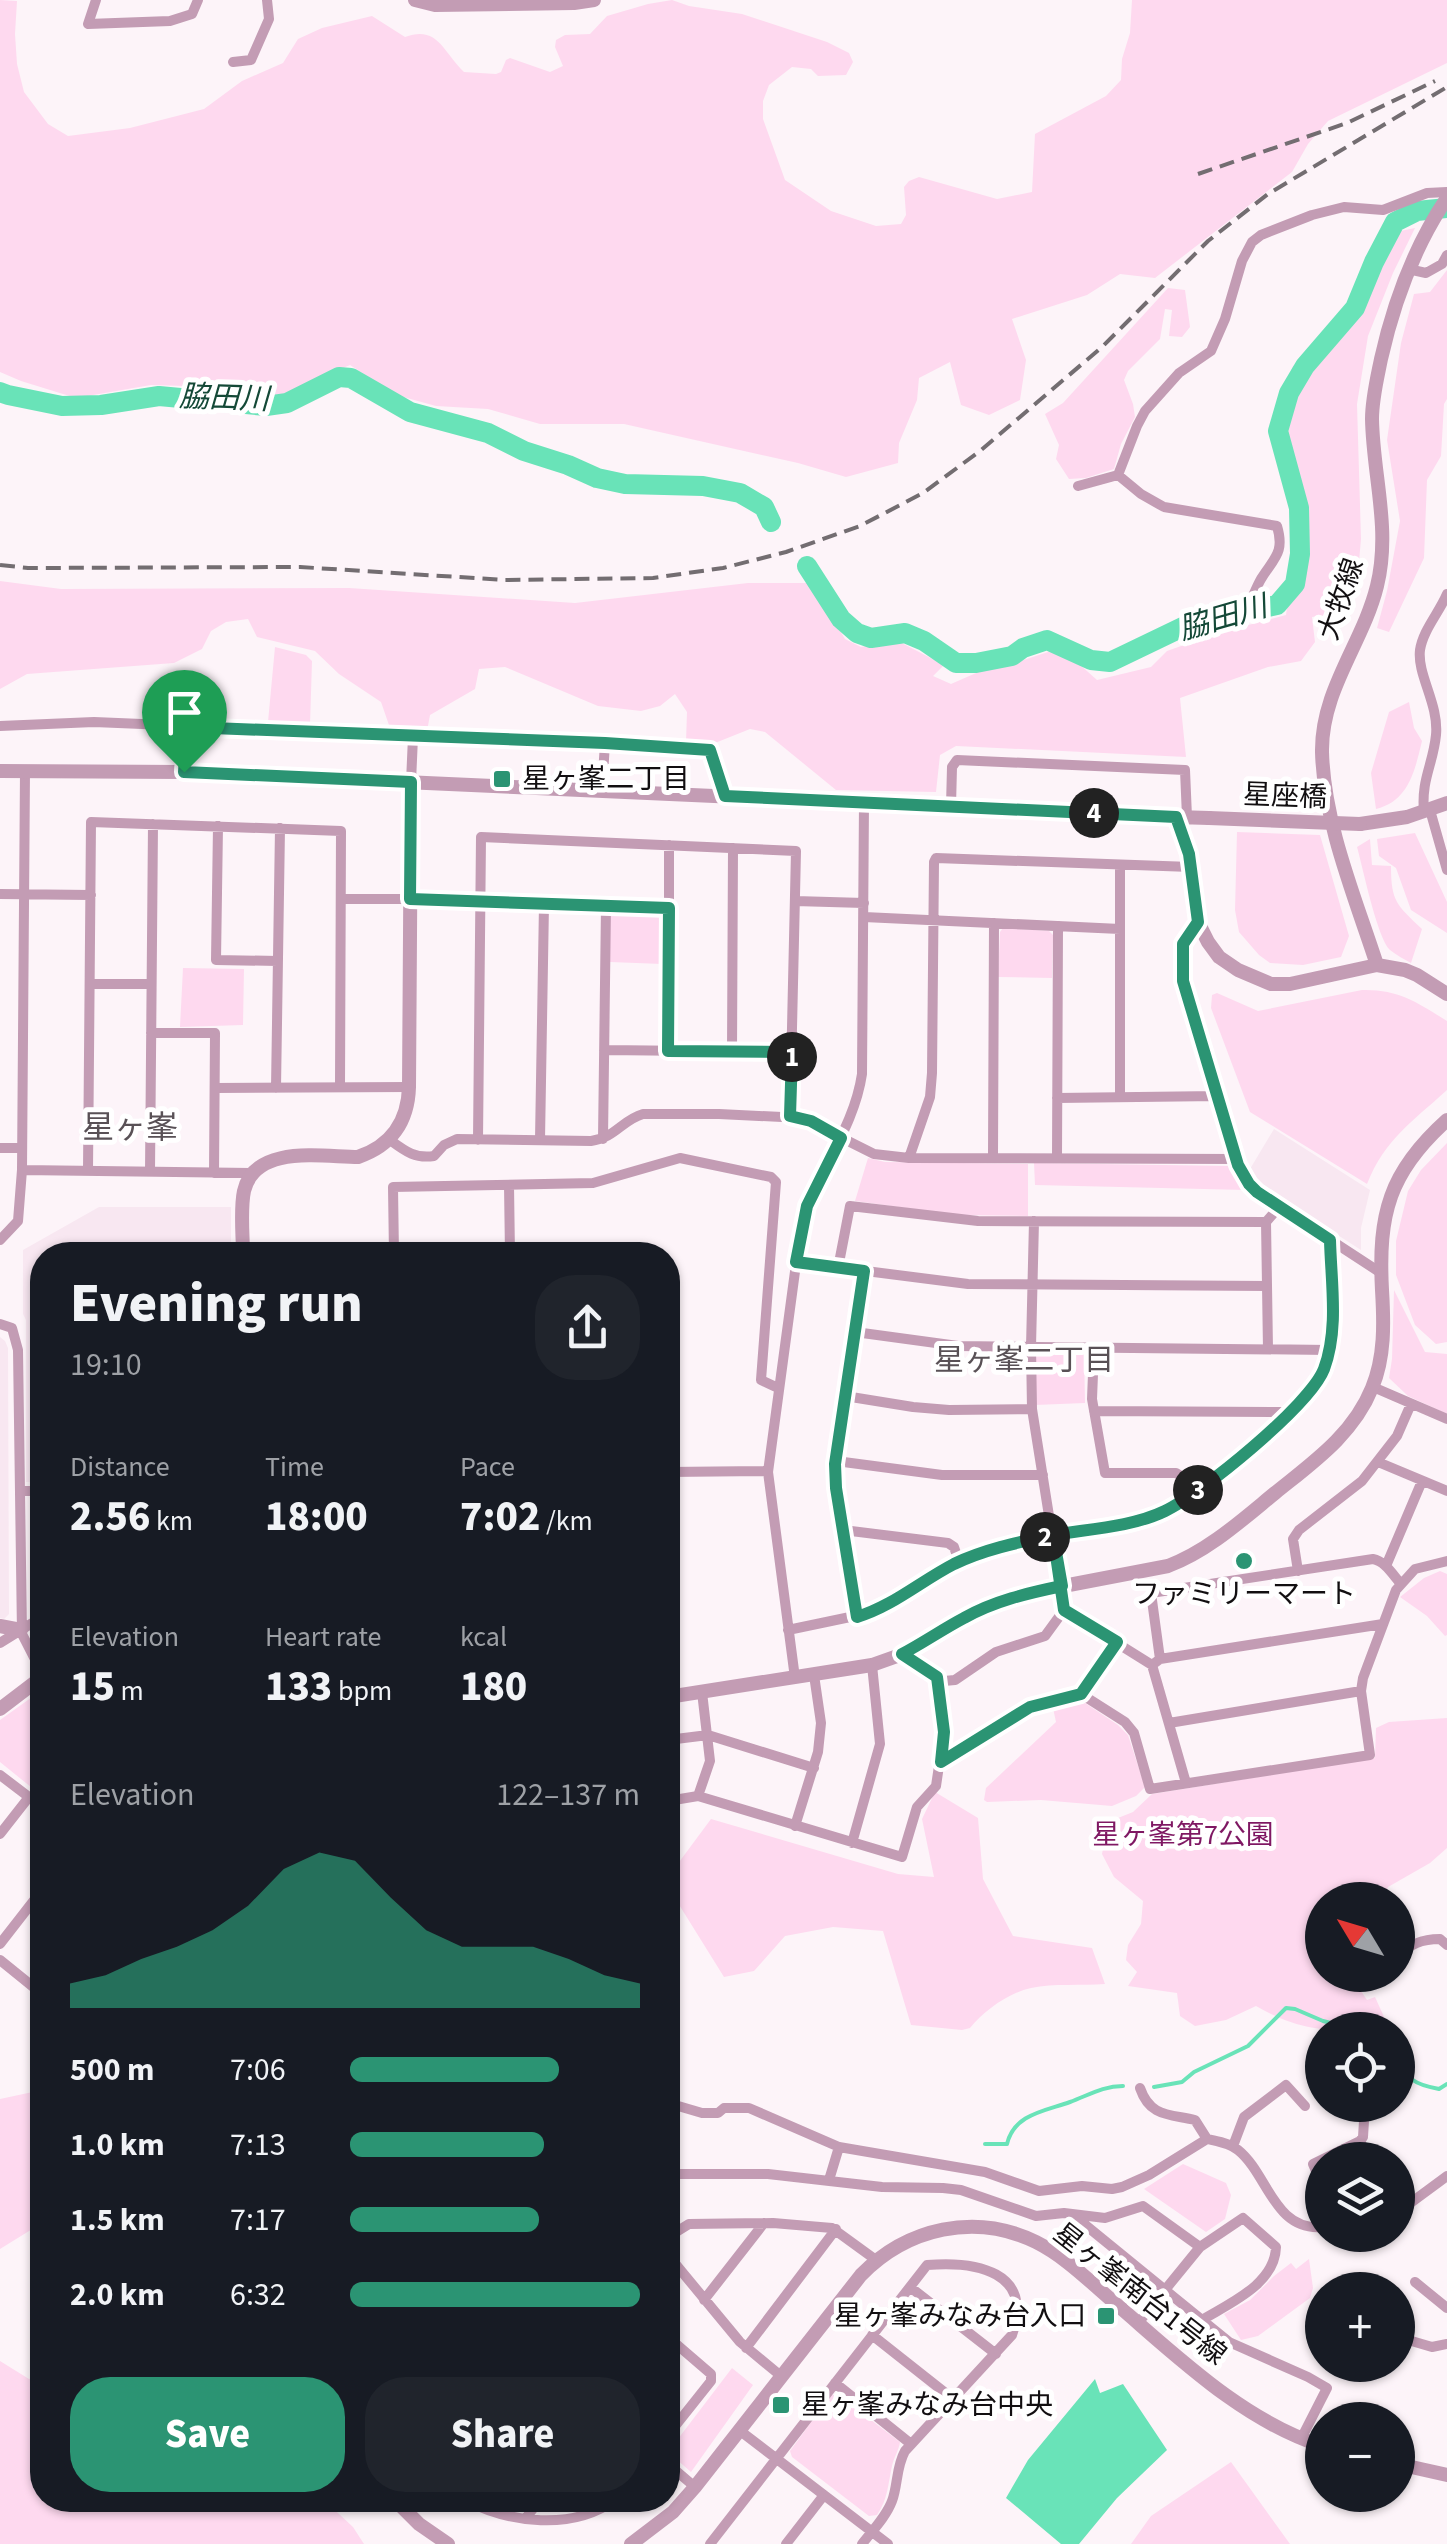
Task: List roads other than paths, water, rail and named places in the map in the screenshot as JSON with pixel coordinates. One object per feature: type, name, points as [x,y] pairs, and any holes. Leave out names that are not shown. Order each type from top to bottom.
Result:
[{"type":"street","points":[[96,0],[88,24],[170,21],[192,14],[198,0]]},
{"type":"street","points":[[234,62],[252,60],[269,19],[267,0]]},
{"type":"street","points":[[418,1],[435,5],[594,0]]},
{"type":"street","points":[[1118,475],[1145,411],[1178,373],[1211,351],[1242,260],[1252,242],[1312,215],[1344,208],[1383,210],[1427,194],[1447,195]]},
{"type":"street","name":"大牧線","points":[[1377,965],[1327,799],[1322,734],[1334,688],[1377,589],[1383,518],[1373,402],[1386,333],[1418,246],[1447,195]]},
{"type":"street","points":[[1408,269],[1426,273],[1442,264],[1447,254]]},
{"type":"street","points":[[1078,486],[1118,475]]},
{"type":"street","points":[[1118,475],[1164,507],[1278,526],[1279,554],[1250,602]]},
{"type":"street","points":[[1446,863],[1422,791],[1436,734],[1434,702],[1419,656],[1426,632],[1447,594]]},
{"type":"street","points":[[0,726],[94,722],[710,750],[725,796]]},
{"type":"street","points":[[184,772],[187,727]]},
{"type":"street","points":[[22,1170],[252,1173],[275,1159],[358,1157],[390,1140],[409,1104],[413,736]]},
{"type":"street","points":[[602,790],[605,743]]},
{"type":"street","points":[[951,806],[952,766],[957,760],[1185,770],[1182,817],[1198,922],[1219,957],[1271,984],[1320,980],[1377,965],[1405,970],[1447,994]]},
{"type":"street","points":[[0,1240],[18,1222],[22,1170],[25,771]]},
{"type":"street","name":"星座橋","points":[[0,772],[184,772],[1360,824],[1427,811],[1447,803]]},
{"type":"street","points":[[795,1678],[768,1471],[807,1206],[855,1108],[862,1074],[864,802]]},
{"type":"street","points":[[88,1171],[92,822],[341,831],[340,1088]]},
{"type":"street","points":[[150,1172],[153,824]]},
{"type":"street","points":[[218,826],[216,960],[278,962]]},
{"type":"street","points":[[276,1088],[280,828]]},
{"type":"street","points":[[478,1140],[481,837],[796,851],[790,1116]]},
{"type":"street","points":[[668,1051],[669,845]]},
{"type":"street","points":[[732,848],[732,1052]]},
{"type":"street","points":[[909,1158],[930,1097],[936,858],[1191,867]]},
{"type":"street","points":[[1120,866],[1120,1097]]},
{"type":"street","points":[[0,894],[91,895]]},
{"type":"street","points":[[341,899],[669,908]]},
{"type":"street","points":[[795,901],[864,903]]},
{"type":"street","points":[[540,1140],[544,904]]},
{"type":"street","points":[[604,1140],[606,906]]},
{"type":"street","points":[[864,917],[1120,929]]},
{"type":"street","points":[[1198,922],[1183,944],[1183,981],[1236,1159],[1249,1184],[1381,1273]]},
{"type":"street","points":[[993,1157],[994,923]]},
{"type":"street","points":[[1057,1158],[1058,926]]},
{"type":"street","points":[[90,984],[151,984]]},
{"type":"street","points":[[151,1033],[216,1033],[214,1173]]},
{"type":"street","points":[[604,1050],[792,1052]]},
{"type":"street","points":[[215,1088],[409,1087]]},
{"type":"street","points":[[1057,1098],[1218,1096]]},
{"type":"street","points":[[390,1140],[418,1158],[434,1156],[451,1141],[604,1140],[634,1116],[643,1114],[790,1116],[811,1121],[874,1154],[909,1158],[1236,1159]]},
{"type":"street","points":[[680,1695],[872,1666],[992,1605],[1027,1593],[1168,1566],[1215,1541],[1330,1448],[1357,1417],[1373,1387],[1382,1354],[1381,1239],[1395,1184],[1408,1160],[1447,1120]]},
{"type":"street","points":[[0,1148],[22,1148]]},
{"type":"street","points":[[394,1242],[393,1187],[592,1183],[680,1158],[771,1177],[776,1182],[761,1380],[778,1388]]},
{"type":"street","points":[[243,1242],[243,1195],[252,1173]]},
{"type":"street","points":[[509,1185],[510,1242]]},
{"type":"street","points":[[838,1268],[850,1206],[952,1220],[1266,1222]]},
{"type":"street","points":[[1268,1350],[1266,1222],[1279,1207]]},
{"type":"street","points":[[902,1654],[944,1682],[955,1680],[996,1652],[1045,1636],[1064,1610],[1032,1409],[1034,1221]]},
{"type":"street","points":[[788,1630],[874,1612],[959,1562],[1006,1545],[1144,1520],[1195,1492],[1292,1412],[1323,1372],[1332,1334],[1330,1240]]},
{"type":"street","points":[[796,1262],[968,1284],[1268,1286]]},
{"type":"street","points":[[857,1617],[836,1488],[836,1462],[864,1271]]},
{"type":"street","points":[[0,1324],[12,1328],[18,1350],[21,1630],[30,1649]]},
{"type":"street","points":[[855,1332],[958,1346],[1329,1350]]},
{"type":"street","points":[[1094,1349],[1092,1399],[1105,1473],[1176,1474],[1187,1480],[1195,1492]]},
{"type":"street","points":[[1373,1387],[1447,1419]]},
{"type":"street","points":[[846,1396],[912,1408],[1032,1409]]},
{"type":"street","points":[[1298,1571],[1293,1539],[1299,1530],[1362,1480],[1397,1436],[1412,1404]]},
{"type":"street","points":[[1094,1411],[1292,1412]]},
{"type":"street","points":[[836,1462],[942,1475],[1043,1475]]},
{"type":"street","points":[[1378,1462],[1447,1492]]},
{"type":"street","points":[[680,1472],[768,1471]]},
{"type":"street","points":[[1386,1566],[1422,1480]]},
{"type":"street","points":[[20,1491],[30,1491]]},
{"type":"street","points":[[843,1530],[948,1543],[959,1562]]},
{"type":"street","points":[[1186,1783],[1156,1662],[1152,1592],[1373,1560],[1386,1566],[1401,1584]]},
{"type":"street","points":[[1081,1694],[1125,1722],[1134,1733],[1150,1789],[1370,1755],[1362,1691],[1368,1663],[1396,1590],[1415,1570],[1447,1562]]},
{"type":"street","points":[[1064,1610],[1156,1662],[1383,1624]]},
{"type":"street","points":[[0,1643],[30,1624]]},
{"type":"street","points":[[0,1626],[21,1630]]},
{"type":"street","points":[[941,1762],[1030,1707],[1081,1694],[1117,1642]]},
{"type":"street","points":[[852,1843],[880,1744],[872,1666]]},
{"type":"street","points":[[795,1826],[814,1768],[821,1722],[814,1674]]},
{"type":"street","points":[[680,1799],[698,1796],[902,1857],[917,1807],[936,1786],[941,1762],[944,1732],[937,1677]]},
{"type":"street","points":[[0,1708],[30,1684]]},
{"type":"street","points":[[1169,1723],[1362,1691]]},
{"type":"street","points":[[698,1796],[710,1761],[702,1692]]},
{"type":"street","points":[[680,1738],[708,1734],[814,1768]]},
{"type":"street","points":[[0,1774],[28,1797],[0,1834]]},
{"type":"street","points":[[0,1944],[30,1905]]},
{"type":"street","points":[[1415,1943],[1440,1939],[1447,1945]]},
{"type":"street","points":[[0,1960],[30,1984]]},
{"type":"street","points":[[1233,2146],[1244,2117],[1286,2085],[1305,2106]]},
{"type":"street","points":[[1140,2088],[1146,2104],[1155,2110],[1195,2120],[1207,2139],[1233,2146],[1255,2170],[1279,2208],[1305,2226]]},
{"type":"street","points":[[680,2107],[702,2113],[749,2108],[839,2147],[985,2172],[1039,2191],[1122,2187],[1207,2139]]},
{"type":"street","points":[[1360,2142],[1364,2122]]},
{"type":"street","points":[[829,2180],[839,2147]]},
{"type":"street","points":[[680,2174],[768,2174],[961,2190],[1036,2216],[1072,2214],[1105,2218],[1142,2206],[1200,2247]]},
{"type":"street","points":[[1415,2200],[1447,2176]]},
{"type":"street","points":[[1072,2214],[1229,2342],[1327,2388],[1302,2439]]},
{"type":"street","points":[[1138,2323],[1200,2247],[1243,2218],[1276,2247],[1276,2262],[1251,2290],[1202,2320]]},
{"type":"street","points":[[704,2300],[764,2223]]},
{"type":"street","points":[[680,2230],[689,2224],[764,2223],[836,2229],[876,2260]]},
{"type":"street","name":"星ヶ峯南台1号線","points":[[680,2504],[861,2275],[876,2260],[916,2236],[938,2230],[978,2226],[1034,2241],[1247,2410],[1305,2440]]},
{"type":"street","points":[[746,2348],[836,2229]]},
{"type":"street","points":[[710,2544],[926,2265],[966,2265],[997,2274],[1008,2282],[1013,2293],[1017,2314],[1012,2335],[900,2459],[892,2501],[862,2544]]},
{"type":"street","points":[[680,2270],[746,2348],[781,2376]]},
{"type":"street","points":[[1415,2282],[1447,2308]]},
{"type":"street","points":[[910,2287],[996,2354]]},
{"type":"street","points":[[872,2335],[953,2399]]},
{"type":"street","points":[[1415,2343],[1432,2347],[1447,2344]]},
{"type":"street","points":[[680,2347],[711,2374],[712,2381],[680,2421]]},
{"type":"street","points":[[835,2383],[911,2444]]},
{"type":"street","points":[[739,2430],[888,2544]]},
{"type":"street","points":[[1415,2468],[1447,2475]]},
{"type":"street","points":[[680,2474],[695,2487]]},
{"type":"street","points":[[786,2544],[824,2495]]},
{"type":"street","points":[[408,2512],[448,2544]]},
{"type":"street","points":[[494,2512],[553,2520],[592,2512]]},
{"type":"street","points":[[525,2518],[530,2512]]},
{"type":"street","name":"星ヶ峯南台1号線","points":[[641,2541],[673,2512]]},
{"type":"waterway","name":"脇田川","points":[[807,566],[841,619],[857,633],[871,638],[905,633],[956,663],[1012,656],[1047,640],[1091,660],[1110,662],[1189,624],[1277,605],[1295,584],[1300,554],[1299,508],[1278,431],[1289,393],[1305,366],[1355,308],[1395,222],[1417,211],[1447,208]]},
{"type":"waterway","name":"脇田川","points":[[0,392],[62,406],[101,405],[159,396],[266,406],[287,403],[339,377],[351,378],[410,412],[488,433],[597,478],[625,484],[703,486],[740,493],[764,507],[771,522]]},
{"type":"waterway","points":[[1154,2087],[1182,2082],[1194,2072],[1248,2046],[1286,2008],[1305,2013]]},
{"type":"waterway","points":[[1415,2081],[1439,2089],[1447,2084]]},
{"type":"waterway","points":[[985,2144],[1007,2144],[1016,2126],[1032,2115],[1102,2089],[1123,2086]]},
{"type":"railway","points":[[1198,174],[1347,123],[1435,81]]},
{"type":"railway","points":[[0,565],[300,567],[505,580],[653,578],[723,568],[786,552],[860,526],[923,493],[980,451],[1102,347],[1208,241],[1268,194],[1447,87]]},
{"type":"place","name":"星ヶ峯二丁目","points":[[502,779]]},
{"type":"place","name":"ファミリーマート","points":[[1244,1561]]},
{"type":"place","name":"星ヶ峯みなみ台入口","points":[[1106,2316]]},
{"type":"place","name":"星ヶ峯みなみ台中央","points":[[781,2405]]},
{"type":"district","name":"星ヶ峯","points":[[130,1128]]},
{"type":"district","name":"星ヶ峯二丁目","points":[[1024,1360]]},
{"type":"park label","name":"星ヶ峯第7公園","points":[[1183,1835]]}]
